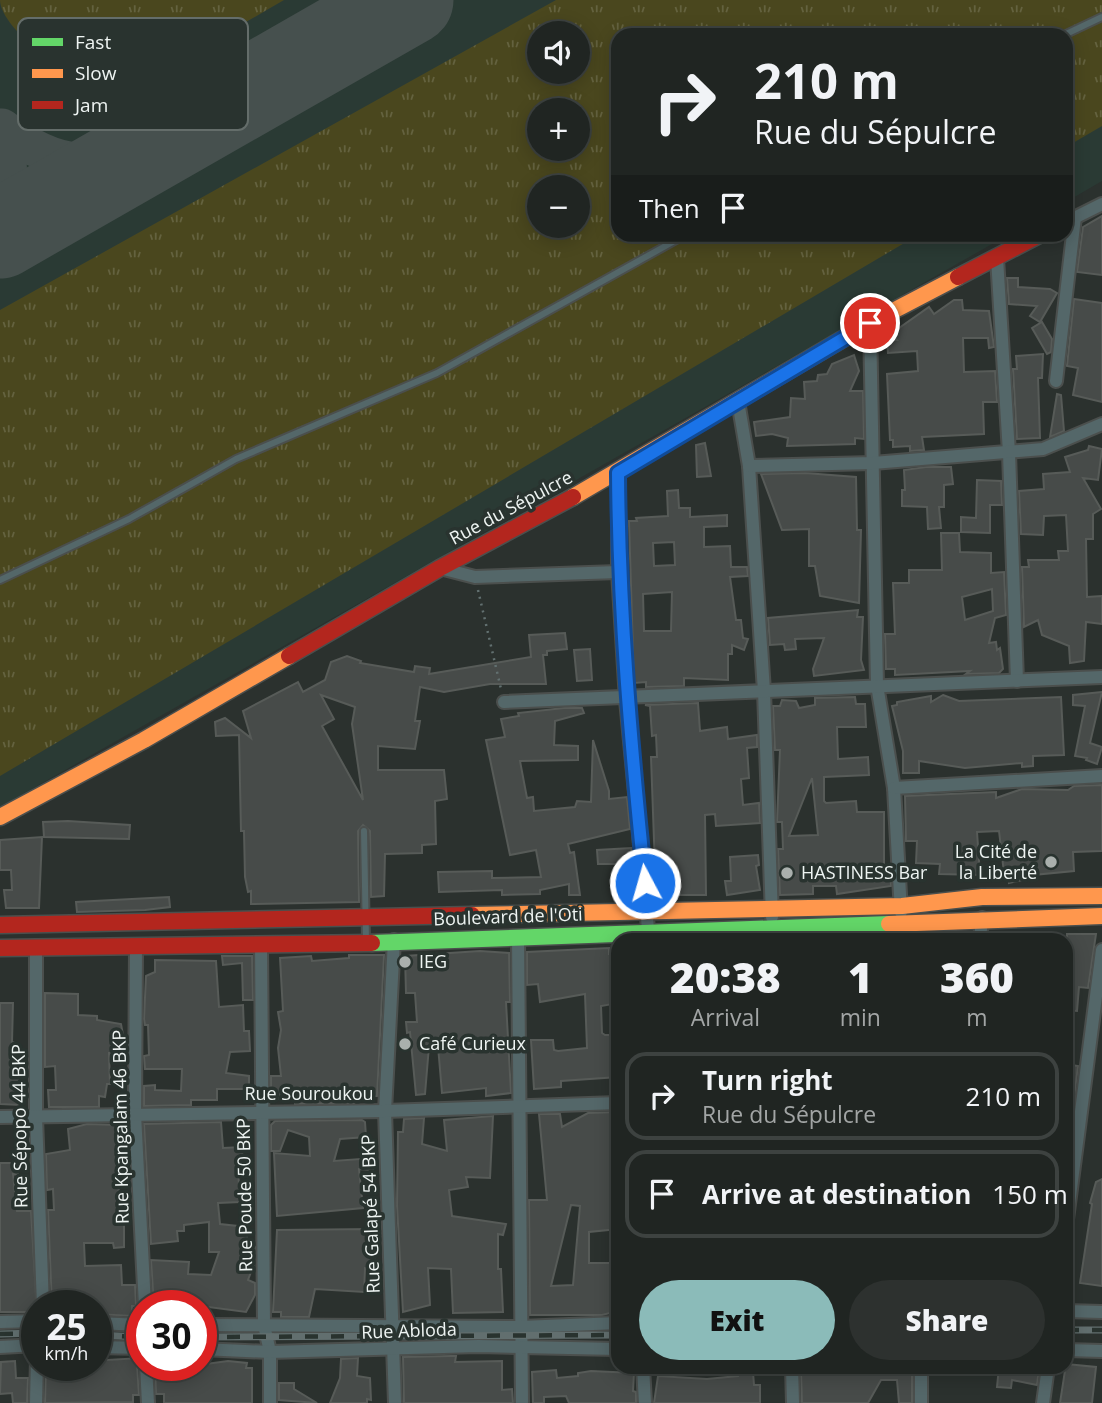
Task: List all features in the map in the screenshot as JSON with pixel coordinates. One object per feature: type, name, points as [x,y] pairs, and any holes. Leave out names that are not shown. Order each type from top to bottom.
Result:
[{"type":"main road","name":"Rue du Sépulcre","points":[[0,817],[144,740],[440,568],[618,473],[870,323],[1026,242]]},
{"type":"main road","name":"Boulevard de l'Oti","points":[[676,933],[772,926],[862,932],[901,914],[982,897],[1102,896]]},
{"type":"main road","name":"Boulevard de l'Oti","points":[[0,925],[647,909],[771,908],[982,918],[1102,916]]},
{"type":"main road","name":"Boulevard de l'Oti","points":[[0,948],[366,943],[394,940],[611,936]]},
{"type":"street","points":[[1073,218],[1102,204]]},
{"type":"street","points":[[1056,381],[1069,242]]},
{"type":"street","points":[[997,258],[1009,453],[1017,681]]},
{"type":"street","points":[[870,323],[877,685],[894,789],[901,914]]},
{"type":"street","points":[[738,401],[749,466],[764,691],[772,926]]},
{"type":"street","points":[[749,466],[873,463],[1009,453],[1060,444],[1102,425]]},
{"type":"street","points":[[618,473],[618,572],[626,699],[649,933]]},
{"type":"street","points":[[440,568],[475,577],[618,572]]},
{"type":"street","points":[[504,702],[1102,677]]},
{"type":"street","points":[[894,789],[1102,776]]},
{"type":"street","points":[[981,933],[982,918]]},
{"type":"street","points":[[518,937],[523,1403]]},
{"type":"street","name":"Rue Galapé 54 BKP","points":[[394,940],[386,1111],[396,1403]]},
{"type":"street","name":"Rue Poude 50 BKP","points":[[261,944],[264,1325],[270,1352],[270,1403]]},
{"type":"street","name":"Rue Sépopo 44 BKP","points":[[36,946],[36,1117],[42,1290]]},
{"type":"street","name":"Rue Kpangalam 46 BKP","points":[[136,947],[135,1114],[144,1290]]},
{"type":"street","points":[[1073,1127],[1102,950]]},
{"type":"street","name":"Rue Souroukou","points":[[0,1117],[386,1111],[611,1103]]},
{"type":"street","points":[[1073,1311],[1102,1312]]},
{"type":"street","points":[[0,1322],[21,1321]]},
{"type":"street","points":[[217,1325],[521,1327],[611,1323]]},
{"type":"street","points":[[0,1347],[21,1346]]},
{"type":"street","name":"Rue Abloda","points":[[217,1350],[270,1352],[522,1346],[611,1349]]},
{"type":"street","points":[[1073,1350],[1102,1351]]},
{"type":"street","points":[[643,1374],[645,1403]]},
{"type":"street","points":[[792,1374],[793,1403]]},
{"type":"street","points":[[921,1374],[921,1403]]},
{"type":"street","points":[[1043,1403],[1047,1374]]},
{"type":"street","points":[[36,1381],[36,1403]]},
{"type":"street","points":[[147,1381],[148,1403]]},
{"type":"lane","points":[[1073,30],[1102,17]]},
{"type":"lane","points":[[0,580],[129,519],[236,459],[437,373],[673,242]]},
{"type":"lane","points":[[364,831],[366,943]]},
{"type":"path","points":[[475,577],[504,702]]},
{"type":"shaded area","points":[[0,0],[1102,0],[1102,181],[1073,198],[1073,28],[611,28],[611,242],[996,242],[0,807]]},
{"type":"green space","points":[[0,0],[284,0],[248,21],[248,18],[18,18],[18,32]]},
{"type":"green space","points":[[556,0],[1102,0],[1102,126],[1073,143],[1073,28],[611,28],[611,242],[906,242],[0,776],[0,310]]},
{"type":"building","points":[[1102,216],[1102,275],[1077,272],[1083,227]]},
{"type":"building","points":[[1007,278],[1018,278],[1018,287],[1050,289],[1057,293],[1040,322],[1030,316],[1037,306],[1009,304]]},
{"type":"building","points":[[1074,299],[1102,303],[1102,402],[1073,395],[1078,368],[1067,366]]},
{"type":"building","points":[[954,300],[962,300],[963,310],[989,311],[994,347],[989,348],[988,338],[963,338],[964,372],[995,371],[997,402],[983,402],[984,434],[922,437],[924,450],[910,451],[910,446],[893,447],[893,440],[890,440],[887,374],[918,371],[917,351],[888,353],[887,340],[897,340],[892,333],[929,307],[934,314]]},
{"type":"building","points":[[1042,322],[1052,339],[1051,352],[1047,354],[1032,328]]},
{"type":"building","points":[[1043,354],[1042,378],[1038,378],[1040,438],[1017,439],[1013,369],[1017,369],[1016,356]]},
{"type":"building","points":[[854,355],[859,371],[850,391],[863,391],[864,439],[855,438],[855,444],[787,446],[788,438],[772,434],[756,436],[754,422],[790,417],[791,398],[805,399],[804,382],[817,381],[818,375],[827,374],[832,364]]},
{"type":"building","points":[[1057,394],[1061,395],[1064,431],[1050,437]]},
{"type":"building","points":[[705,443],[711,476],[697,477],[696,445]]},
{"type":"building","points":[[1089,446],[1102,449],[1098,480],[1083,478],[1101,509],[1093,514],[1093,539],[1086,539],[1087,597],[1102,596],[1102,624],[1086,622],[1084,661],[1070,663],[1069,646],[1042,635],[1038,620],[1024,627],[1022,567],[1029,567],[1028,560],[1059,560],[1058,551],[1068,551],[1066,515],[1044,516],[1043,535],[1021,534],[1019,491],[1044,489],[1043,474],[1070,472],[1065,457],[1088,450]]},
{"type":"building","points":[[951,467],[953,484],[944,485],[944,507],[939,507],[941,528],[928,529],[927,507],[902,506],[902,490],[905,490],[904,470]]},
{"type":"building","points":[[805,473],[856,477],[857,530],[861,530],[859,603],[820,596],[815,566],[809,566],[809,529],[782,530],[761,474]]},
{"type":"building","points":[[977,480],[1001,481],[1002,505],[990,505],[990,533],[961,532],[961,517],[976,518]]},
{"type":"building","points":[[678,490],[679,508],[690,508],[690,517],[727,515],[727,526],[704,527],[704,547],[730,546],[731,567],[747,567],[748,576],[730,577],[736,620],[741,620],[743,638],[748,639],[744,650],[732,645],[732,654],[728,654],[728,680],[684,678],[684,686],[646,687],[646,682],[634,683],[629,521],[668,516],[667,491]],"holes":[[[674,542],[675,565],[654,566],[653,543]],[[672,592],[671,631],[644,631],[643,594]]]},
{"type":"building","points":[[941,533],[959,533],[960,552],[991,553],[991,573],[1004,572],[1006,615],[995,618],[989,643],[996,642],[997,650],[1000,648],[1003,669],[999,673],[966,674],[970,671],[895,675],[895,669],[886,669],[885,634],[895,634],[893,583],[909,583],[909,570],[942,570]],"holes":[[[992,589],[993,611],[965,620],[962,597]]]},
{"type":"building","points":[[858,610],[857,617],[863,617],[861,660],[864,670],[814,676],[813,669],[824,638],[795,639],[796,649],[785,650],[784,644],[770,645],[768,618]]},
{"type":"building","points":[[565,633],[567,649],[547,651],[547,655],[543,655],[546,684],[490,684],[444,692],[420,687],[415,721],[420,721],[415,749],[378,746],[378,770],[444,770],[447,799],[435,801],[436,844],[422,845],[422,853],[385,854],[384,896],[371,897],[370,831],[363,825],[358,831],[359,902],[251,904],[251,891],[248,892],[245,877],[244,831],[241,831],[239,735],[216,736],[215,722],[225,718],[251,738],[243,711],[298,682],[303,692],[325,680],[331,662],[347,656],[361,661],[360,663],[414,672],[415,666],[430,668],[429,674],[531,657],[529,635]],"holes":[[[321,695],[355,707],[352,724],[363,800],[322,726],[334,719]]]},
{"type":"building","points":[[590,649],[592,680],[577,681],[574,650]]},
{"type":"building","points":[[1102,692],[1090,743],[1102,747],[1097,764],[1086,760],[1087,758],[1075,756],[1085,706],[1073,705],[1073,695]]},
{"type":"building","points":[[943,695],[959,701],[1061,697],[1064,755],[1033,756],[1033,766],[1022,767],[1022,763],[965,768],[919,761],[919,773],[903,773],[903,751],[892,706],[897,705],[897,702],[931,696],[931,702]]},
{"type":"building","points":[[855,697],[856,704],[865,704],[866,727],[837,727],[838,759],[868,757],[869,775],[824,777],[824,801],[856,801],[857,812],[884,812],[884,869],[890,868],[891,886],[837,894],[836,886],[813,886],[813,894],[780,895],[778,849],[783,849],[782,822],[777,822],[780,750],[775,750],[773,706],[780,706],[782,700],[796,701],[799,708],[815,705],[815,698]],"holes":[[[812,778],[818,835],[789,836]]]},
{"type":"building","points":[[698,703],[700,731],[727,727],[728,739],[757,735],[757,747],[747,748],[749,778],[741,779],[743,805],[759,803],[760,823],[716,826],[715,814],[705,815],[706,895],[676,895],[677,899],[659,900],[658,884],[653,885],[651,869],[655,868],[651,757],[657,757],[656,735],[652,736],[650,706],[645,705]]},
{"type":"building","points":[[582,708],[584,713],[555,721],[554,745],[578,746],[578,760],[520,761],[527,798],[533,797],[534,811],[575,807],[577,801],[591,802],[593,740],[609,799],[627,797],[630,829],[568,844],[570,853],[574,852],[580,895],[569,895],[569,884],[540,890],[540,894],[502,895],[502,890],[439,892],[438,872],[492,871],[492,878],[541,877],[536,850],[510,855],[486,740],[505,737],[501,719],[519,716],[518,713]]},
{"type":"building","points":[[1102,785],[1102,851],[1073,852],[1074,871],[1023,876],[1023,880],[1009,883],[1009,872],[1004,873],[999,831],[977,832],[980,875],[939,874],[940,864],[916,863],[917,841],[906,841],[905,796],[996,792],[996,798],[1022,789],[1068,790],[1074,786]]},
{"type":"building","points":[[43,822],[130,825],[129,839],[44,837]]},
{"type":"building","points":[[42,837],[39,908],[6,908],[4,890],[12,890],[11,870],[0,870],[0,840]]},
{"type":"building","points":[[631,848],[636,896],[627,897],[622,864],[598,864],[597,850]]},
{"type":"building","points":[[758,855],[759,865],[756,866],[760,890],[727,895],[725,881],[731,881],[730,857]]},
{"type":"building","points":[[169,897],[170,907],[77,912],[76,902]]},
{"type":"building","points":[[1073,934],[1096,934],[1088,988],[1079,987],[1077,1011],[1073,1011]]},
{"type":"building","points":[[609,948],[611,1004],[601,1006],[602,1033],[611,1035],[611,1077],[561,1081],[561,1087],[534,1089],[531,1040],[553,1040],[554,1050],[558,1051],[587,1048],[585,994],[540,1002],[538,984],[527,985],[527,952]]},
{"type":"building","points":[[480,951],[509,953],[510,1002],[506,1002],[511,1093],[486,1096],[486,1088],[442,1093],[438,1046],[429,1046],[425,1094],[416,1095],[410,1032],[407,1033],[406,1022],[417,1022],[415,993],[406,993],[405,956]]},
{"type":"building","points":[[349,955],[384,955],[377,1096],[351,1097],[354,1103],[295,1104],[295,1099],[271,1099],[271,1076],[281,1076],[278,1048],[281,1030],[278,1012],[283,1011],[280,958],[311,956],[312,961],[349,958]]},
{"type":"building","points":[[222,956],[252,956],[253,1000],[243,1000],[242,963],[223,965]]},
{"type":"building","points":[[155,960],[216,961],[219,1007],[243,1005],[244,1031],[249,1031],[250,1051],[230,1052],[226,1073],[249,1076],[249,1089],[217,1089],[217,1100],[191,1100],[191,1105],[144,1106],[144,1086],[155,1085],[155,1090],[181,1091],[182,1069],[145,1069],[144,1056],[149,1055],[148,1025],[145,1025],[144,1019],[146,976],[155,972]]},
{"type":"building","points":[[45,993],[78,994],[78,1015],[97,1016],[97,1020],[121,1024],[124,1040],[119,1041],[118,1053],[109,1053],[110,1084],[107,1084],[105,1097],[99,1096],[99,1107],[49,1107],[48,1090],[56,1090],[55,1066],[45,1067]]},
{"type":"building","points":[[0,1003],[13,1003],[12,1042],[20,1045],[20,1105],[0,1104]]},
{"type":"building","points":[[1073,1065],[1078,1066],[1073,1107]]},
{"type":"building","points":[[611,1112],[611,1230],[589,1232],[589,1263],[611,1263],[611,1313],[602,1315],[530,1315],[529,1200],[547,1200],[539,1114],[560,1114],[562,1127],[588,1113]],"holes":[[[571,1205],[580,1206],[573,1285],[551,1286]]]},
{"type":"building","points":[[493,1116],[490,1178],[466,1177],[468,1187],[449,1190],[452,1216],[506,1224],[503,1235],[498,1234],[498,1269],[501,1269],[503,1312],[453,1313],[451,1269],[428,1268],[430,1305],[403,1312],[397,1206],[398,1132],[403,1132],[404,1119],[424,1118],[422,1144],[447,1151],[444,1120]]},
{"type":"building","points":[[275,1121],[365,1122],[366,1137],[340,1139],[334,1161],[374,1158],[373,1170],[359,1169],[363,1208],[277,1216],[274,1153],[310,1156],[309,1137],[288,1130],[280,1151],[271,1151],[271,1125]]},
{"type":"building","points":[[221,1122],[223,1148],[242,1147],[243,1169],[238,1169],[240,1202],[218,1203],[220,1224],[247,1227],[247,1247],[255,1247],[254,1264],[248,1280],[255,1283],[255,1295],[246,1312],[217,1308],[217,1290],[153,1290],[151,1260],[189,1262],[188,1274],[211,1275],[219,1252],[209,1252],[209,1222],[184,1225],[184,1231],[177,1231],[178,1241],[151,1244],[144,1124]]},
{"type":"building","points":[[87,1124],[118,1125],[121,1175],[117,1200],[124,1200],[124,1247],[114,1248],[113,1243],[84,1243],[85,1266],[121,1265],[122,1285],[135,1285],[135,1290],[126,1290],[126,1316],[112,1315],[112,1290],[51,1290],[48,1210],[54,1210],[53,1189],[47,1190],[46,1154],[70,1150],[68,1129]]},
{"type":"building","points":[[0,1163],[18,1163],[18,1175],[13,1174],[17,1211],[31,1211],[36,1290],[21,1290],[21,1312],[0,1312]]},
{"type":"building","points":[[1102,1179],[1102,1286],[1080,1283],[1092,1204],[1090,1203],[1096,1182]]},
{"type":"building","points":[[373,1229],[375,1269],[365,1268],[364,1292],[315,1289],[309,1317],[281,1317],[281,1312],[273,1312],[277,1230]]},
{"type":"building","points":[[456,1356],[455,1362],[502,1361],[502,1390],[512,1389],[513,1403],[404,1403],[403,1357]]},
{"type":"building","points":[[358,1358],[357,1376],[370,1378],[371,1400],[367,1399],[367,1403],[330,1403],[340,1378],[341,1359]]},
{"type":"building","points":[[126,1359],[126,1381],[138,1381],[139,1395],[133,1395],[133,1402],[45,1403],[46,1381],[112,1381],[112,1360]]},
{"type":"building","points":[[15,1361],[16,1378],[28,1381],[27,1403],[13,1403],[12,1393],[0,1394],[1,1362]]},
{"type":"building","points":[[217,1362],[247,1363],[246,1368],[252,1368],[252,1403],[164,1403],[164,1394],[156,1394],[156,1381],[217,1381]]},
{"type":"building","points":[[1073,1365],[1096,1367],[1092,1403],[1060,1403],[1064,1374],[1073,1374]]},
{"type":"building","points":[[556,1370],[557,1378],[578,1376],[578,1373],[591,1371],[634,1374],[633,1391],[636,1392],[636,1403],[569,1403],[566,1396],[544,1397],[544,1403],[533,1403],[532,1372]]},
{"type":"building","points":[[753,1374],[754,1385],[760,1385],[760,1403],[654,1403],[658,1376],[707,1379]]},
{"type":"building","points":[[801,1374],[912,1374],[912,1403],[899,1403],[897,1380],[881,1380],[868,1403],[802,1403]]},
{"type":"building","points":[[998,1374],[1038,1374],[1037,1385],[1012,1380],[1011,1388],[997,1387]]},
{"type":"building","points":[[279,1383],[294,1383],[294,1389],[317,1403],[279,1400]]},
{"type":"taxiway","points":[[0,211],[8,179],[2,127],[42,152],[80,162],[119,157],[163,139]]},
{"type":"runway","points":[[248,92],[409,0]]},
{"type":"runway","points":[[0,234],[182,130]]},
{"type":"railway","points":[[1073,1330],[1102,1330]]},
{"type":"railway","points":[[0,1334],[21,1333]]},
{"type":"railway","points":[[217,1337],[611,1335]]},
{"type":"railway","points":[[112,1336],[126,1336]]},
{"type":"traffic: fast","points":[[644,933],[889,924]]},
{"type":"traffic: fast","points":[[372,943],[611,934]]},
{"type":"traffic: slow","points":[[573,497],[870,323],[958,277]]},
{"type":"traffic: slow","points":[[0,817],[144,740],[289,656]]},
{"type":"traffic: slow","points":[[472,915],[902,906],[982,897],[1102,896]]},
{"type":"traffic: slow","points":[[889,924],[1102,916]]},
{"type":"traffic: jam","points":[[958,277],[1026,242]]},
{"type":"traffic: jam","points":[[289,656],[440,568],[573,497]]},
{"type":"traffic: jam","points":[[0,925],[472,915]]},
{"type":"traffic: jam","points":[[0,948],[372,943]]},
{"type":"place","name":"La Cité de la Liberté","points":[[1051,862]]},
{"type":"place","name":"HASTINESS Bar","points":[[787,873]]},
{"type":"place","name":"IEG","points":[[405,962]]},
{"type":"place","name":"Café Curieux","points":[[405,1044]]},
{"type":"route","points":[[645,883],[626,699],[618,572],[618,473],[870,323]]}]
